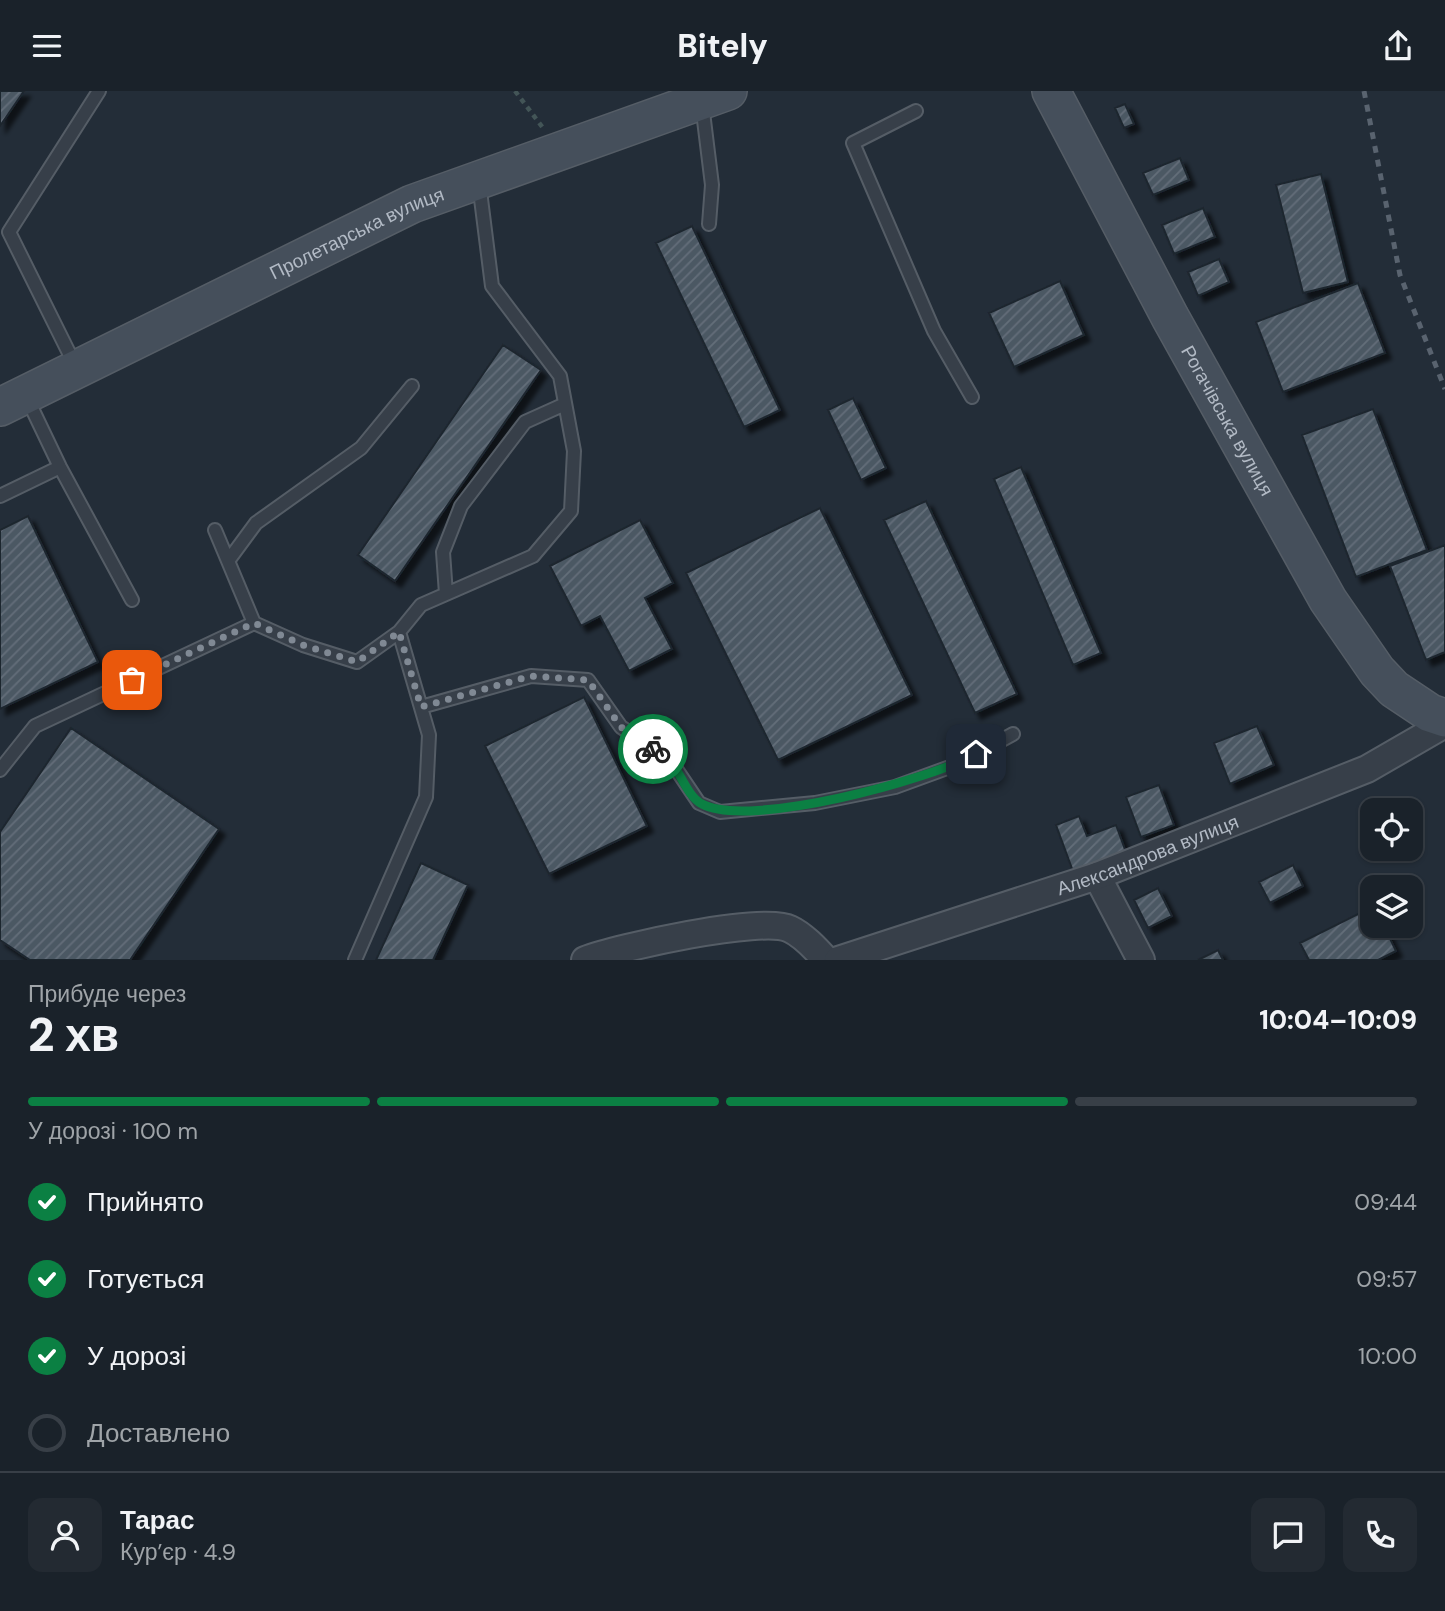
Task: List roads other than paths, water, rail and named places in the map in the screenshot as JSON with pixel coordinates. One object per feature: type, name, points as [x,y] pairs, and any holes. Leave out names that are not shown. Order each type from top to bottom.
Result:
[{"type":"street","name":"Рогачівська вулиця","points":[[1051,91],[1176,329],[1328,600],[1377,671],[1394,689],[1430,713],[1445,717]]},
{"type":"street","name":"Пролетарська вулиця","points":[[13,400],[412,204],[715,96]]},
{"type":"street","name":"Александрова вулиця","points":[[838,960],[1097,876],[1367,769],[1445,724]]},
{"type":"street","points":[[1097,876],[1141,960]]},
{"type":"street","points":[[585,960],[726,928],[771,924],[789,928],[826,960]]},
{"type":"lane","points":[[77,369],[9,232],[99,91]]},
{"type":"lane","points":[[709,223],[715,96]]},
{"type":"lane","points":[[916,111],[853,143],[934,331],[972,397]]},
{"type":"lane","points":[[215,530],[254,623],[303,645],[357,662],[399,632],[421,605],[533,556],[571,511],[574,451],[560,376],[492,286],[479,179]]},
{"type":"lane","points":[[228,561],[256,523],[361,448],[412,386]]},
{"type":"lane","points":[[13,400],[60,467],[132,600]]},
{"type":"lane","points":[[446,594],[443,552],[461,506],[525,422],[565,404]]},
{"type":"lane","points":[[0,496],[60,467]]},
{"type":"lane","points":[[0,770],[35,726],[254,623]]},
{"type":"lane","points":[[355,960],[426,797],[429,735],[399,632]]},
{"type":"lane","points":[[421,707],[531,676],[588,680],[621,727],[670,760],[699,803],[720,812],[816,803],[895,787],[958,764],[1013,734]]},
{"type":"railway","points":[[1364,91],[1400,275],[1445,389]]}]
